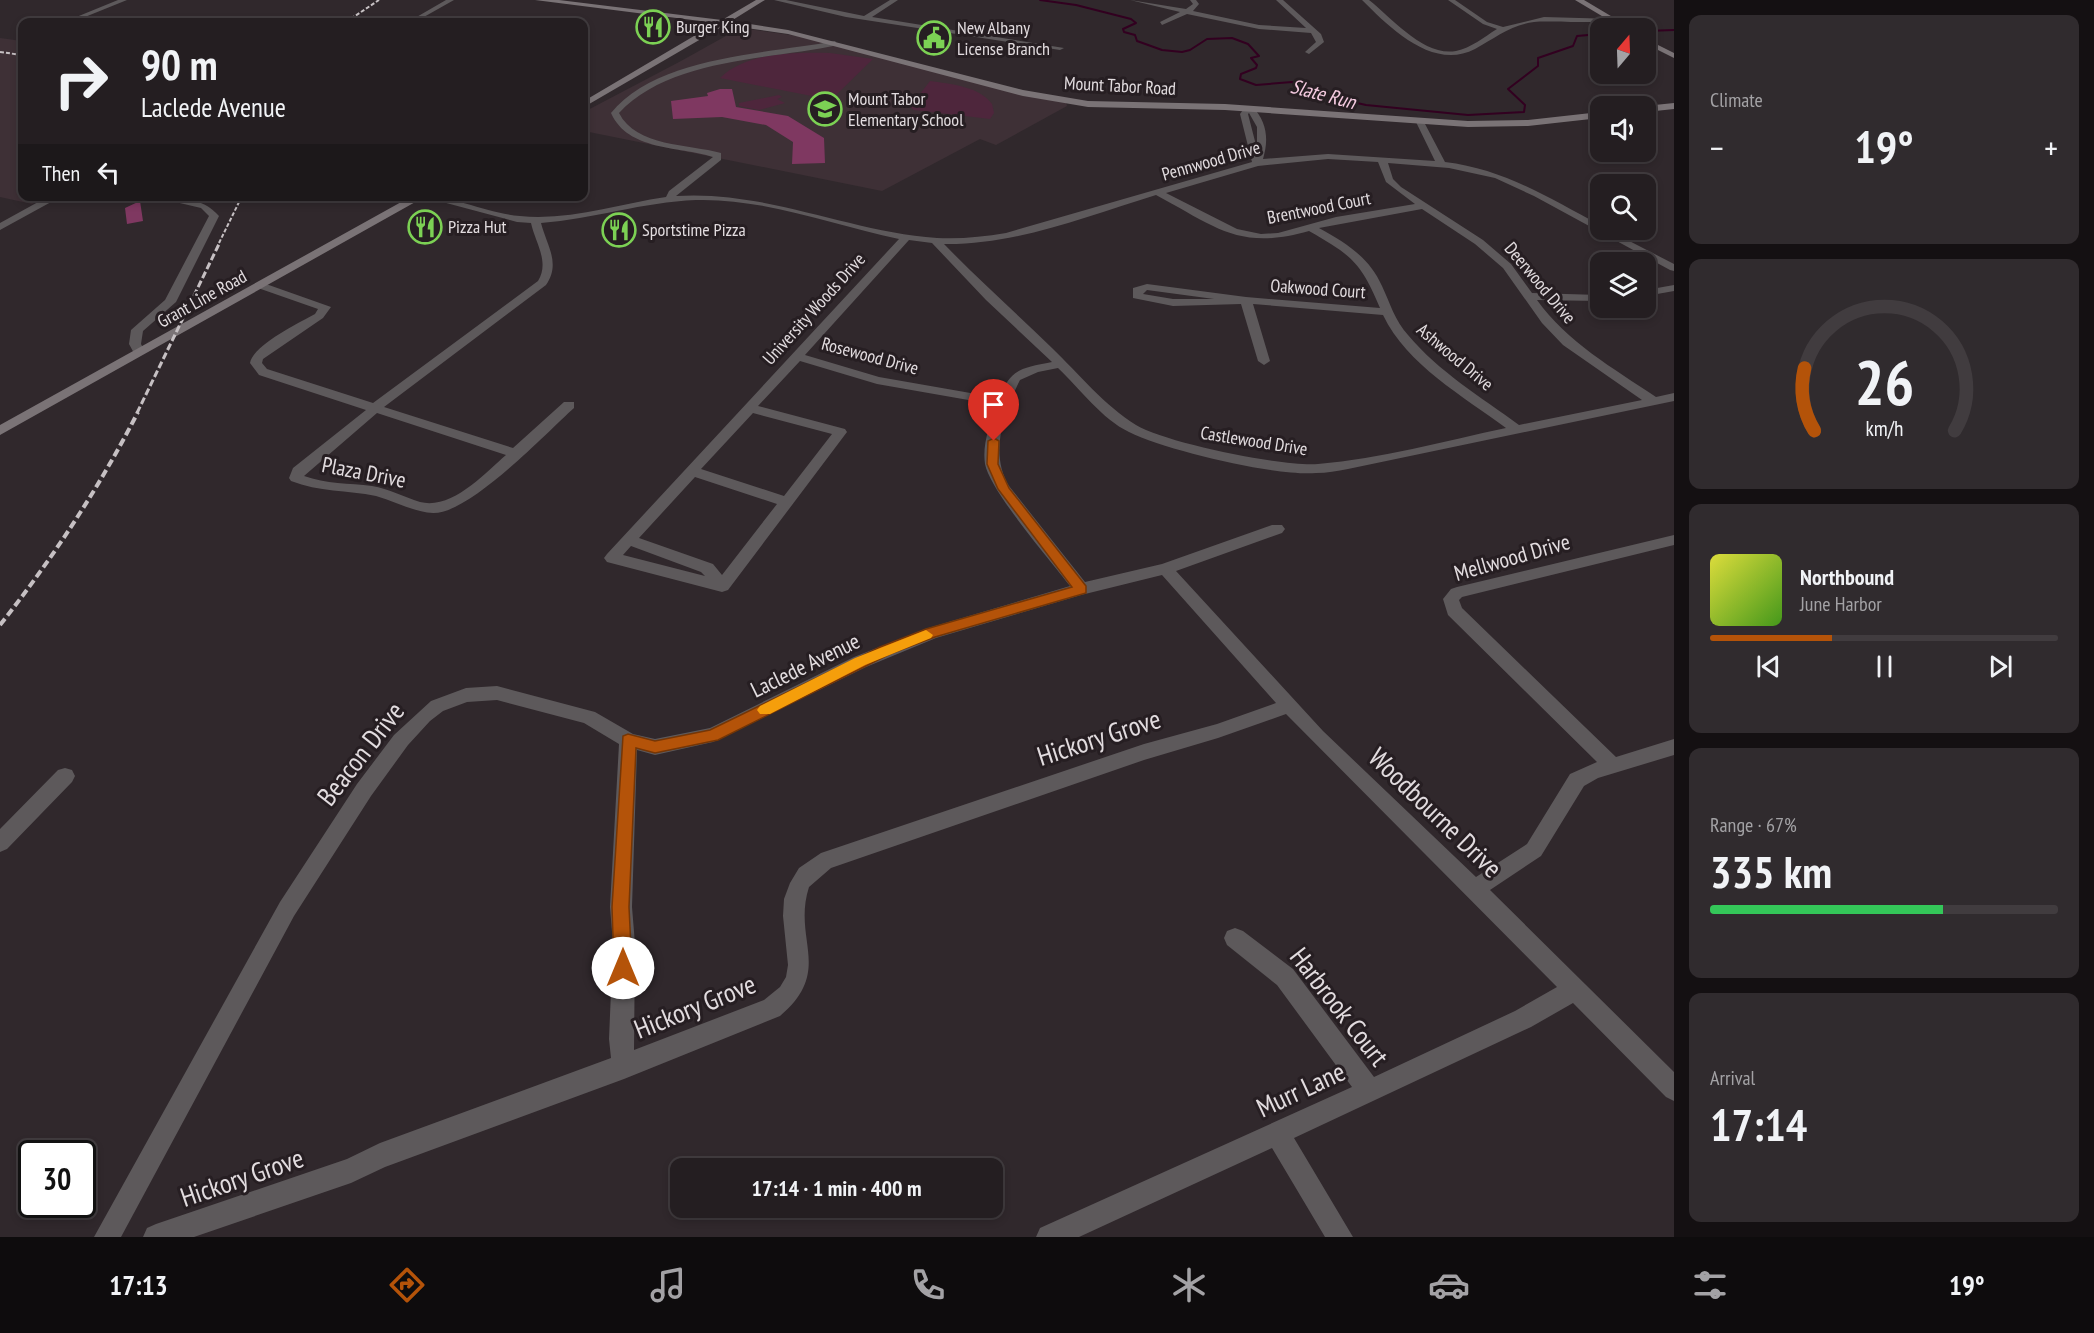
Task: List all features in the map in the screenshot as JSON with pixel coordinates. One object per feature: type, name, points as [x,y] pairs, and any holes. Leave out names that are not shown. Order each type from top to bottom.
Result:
[{"type":"street","points":[[77,18],[124,0]]},
{"type":"street","points":[[418,18],[451,0]]},
{"type":"street","name":"Mount Tabor Road","points":[[539,0],[725,22],[788,32],[1065,101],[1120,107],[1250,108],[1420,122],[1507,124],[1590,116]]},
{"type":"street","points":[[588,103],[761,0]]},
{"type":"street","points":[[752,7],[775,0],[866,18],[1060,48]]},
{"type":"street","points":[[866,18],[895,0]]},
{"type":"street","points":[[1133,0],[1267,28],[1313,31]]},
{"type":"street","points":[[1162,23],[1195,6],[1193,0]]},
{"type":"street","points":[[1279,0],[1313,31],[1320,42],[1309,52]]},
{"type":"street","points":[[1365,0],[1423,45],[1441,53],[1463,52],[1503,29],[1530,22],[1590,20]]},
{"type":"street","points":[[1451,0],[1485,23],[1503,29]]},
{"type":"street","points":[[1579,0],[1610,18]]},
{"type":"street","points":[[443,201],[517,219],[536,220],[670,199],[672,194],[718,158],[718,155],[645,138],[627,131],[616,119],[615,112],[620,105],[648,86],[689,70],[741,58],[835,43]]},
{"type":"street","points":[[1656,46],[1674,56]]},
{"type":"street","points":[[1656,108],[1674,106]]},
{"type":"street","points":[[1250,108],[1257,114],[1264,143],[1257,163],[1244,114],[1250,108]]},
{"type":"street","points":[[1408,121],[1413,131]]},
{"type":"street","points":[[1420,122],[1443,165]]},
{"type":"street","points":[[1423,153],[1428,164]]},
{"type":"street","name":"Pennwood Drive","points":[[670,199],[720,198],[936,242],[965,243],[998,238],[1257,163],[1305,154],[1443,165],[1500,177],[1590,223]]},
{"type":"street","name":"Deerwood Drive","points":[[1382,160],[1389,180],[1402,193],[1486,248],[1507,266],[1546,321],[1567,342],[1653,401]]},
{"type":"street","name":"Brentwood Court","points":[[1159,193],[1242,234],[1270,237],[1309,227],[1422,206]]},
{"type":"street","points":[[0,227],[48,201]]},
{"type":"street","points":[[139,352],[135,344],[137,330],[170,302],[214,216],[204,206],[180,201]]},
{"type":"street","name":"Grant Line Road","points":[[0,431],[414,201]]},
{"type":"street","name":"Plaza Drive","points":[[536,220],[537,233],[549,265],[545,279],[376,407],[298,471],[296,478],[335,489],[379,492],[422,506],[439,508],[455,502],[569,405]]},
{"type":"street","name":"Ashwood Drive","points":[[1309,227],[1362,261],[1400,334],[1418,352],[1517,430]]},
{"type":"street","name":"University Woods Drive","points":[[722,586],[612,558],[907,236]]},
{"type":"street","name":"Pennwood Drive","points":[[1622,240],[1674,268]]},
{"type":"street","name":"Castlewood Drive","points":[[936,242],[990,298],[1110,412],[1147,436],[1179,446],[1282,467],[1315,469],[1348,465],[1674,397]]},
{"type":"street","points":[[262,286],[325,307],[319,316],[261,353],[256,363],[258,368],[288,381],[376,407],[514,453]]},
{"type":"street","name":"Oakwood Court","points":[[1246,300],[1210,303],[1148,300],[1135,293],[1147,287],[1246,300],[1387,312]]},
{"type":"street","points":[[1656,291],[1674,288]]},
{"type":"street","points":[[1529,296],[1590,298]]},
{"type":"street","points":[[1246,300],[1264,361]]},
{"type":"street","name":"Rosewood Drive","points":[[797,356],[877,380],[1005,404]]},
{"type":"street","points":[[1060,364],[1034,369],[1015,378],[992,448],[995,472],[1004,489],[1081,590]]},
{"type":"street","points":[[629,540],[707,568],[722,586],[840,432],[750,408]]},
{"type":"street","points":[[692,471],[785,501]]},
{"type":"street","name":"Laclede Avenue","points":[[628,740],[655,747],[713,735],[885,651],[931,633],[1081,590],[1165,570],[1277,529]]},
{"type":"street","name":"Mellwood Drive","points":[[1613,766],[1454,611],[1451,599],[1457,593],[1674,540]]},
{"type":"street","name":"Woodbourne Drive","points":[[1165,570],[1289,706],[1674,1089]]},
{"type":"street","name":"Beacon Drive","points":[[107,1237],[287,909],[364,790],[412,727],[437,706],[451,700],[466,695],[497,693],[589,717],[628,740]]},
{"type":"street","name":"Hickory Grove","points":[[156,1237],[351,1170],[380,1156],[624,1067],[772,1008],[785,1000],[799,973],[795,896],[801,881],[833,857],[1144,752],[1218,731],[1289,706]]},
{"type":"street","points":[[624,1067],[621,1040],[624,945],[621,907],[628,740]]},
{"type":"street","points":[[1475,889],[1534,850],[1577,780],[1613,766],[1670,753]]},
{"type":"street","points":[[0,843],[65,776]]},
{"type":"street","name":"Harbrook Court","points":[[1235,938],[1286,977],[1370,1091]]},
{"type":"street","name":"Murr Lane","points":[[1049,1237],[1370,1091],[1523,1019],[1575,990]]},
{"type":"street","points":[[1276,1134],[1340,1237]]},
{"type":"shaded area","name":"Mount Tabor Elementary School","points":[[734,27],[798,36],[1066,103],[1067,106],[996,145],[980,139],[882,191],[588,132],[588,110],[733,32]]},
{"type":"shaded area","points":[[0,38],[18,40],[18,201],[0,197]]},
{"type":"shaded area","points":[[830,53],[873,59],[834,97],[822,98],[720,78],[731,69],[757,58],[772,55]]},
{"type":"shaded area","points":[[930,81],[964,87],[980,93],[992,104],[994,113],[990,119],[914,110],[910,107]]},
{"type":"shaded area","points":[[779,95],[782,97],[777,99],[785,103],[759,110],[739,106],[739,103]]},
{"type":"shaded area","points":[[18,201],[38,201],[32,204]]},
{"type":"building","name":"Mount Tabor Elementary School","points":[[720,89],[732,89],[736,107],[788,116],[824,138],[825,163],[792,164],[793,142],[766,125],[722,117],[673,119],[671,101],[708,96],[707,93]]},
{"type":"building","points":[[140,201],[143,221],[127,224],[125,208]]},
{"type":"waterway","name":"Slate Run","points":[[1040,0],[1076,5],[1131,19],[1136,23],[1123,29],[1124,32],[1135,35],[1137,41],[1162,50],[1182,52],[1190,50],[1207,39],[1232,38],[1248,44],[1259,56],[1251,58],[1257,65],[1256,68],[1241,74],[1240,79],[1256,85],[1292,82],[1313,93],[1366,105],[1468,115],[1524,112],[1525,105],[1508,89],[1538,66],[1538,58],[1573,46],[1577,36],[1590,35]]},
{"type":"waterway","name":"Slate Run","points":[[1656,31],[1674,30]]},
{"type":"railway","points":[[352,18],[379,0]]},
{"type":"railway","points":[[0,52],[18,54]]},
{"type":"railway","points":[[219,243],[240,201]]},
{"type":"railway","points":[[137,413],[220,242]]},
{"type":"railway","points":[[0,625],[74,522],[138,412]]},
{"type":"slow traffic","points":[[765,710],[860,662],[926,635]]},
{"type":"place","name":"Burger King","points":[[653,27]]},
{"type":"place","name":"New Albany License Branch","points":[[934,38]]},
{"type":"place","name":"Mount Tabor Elementary School","points":[[825,109]]},
{"type":"place","name":"Pizza Hut","points":[[425,227]]},
{"type":"place","name":"Sportstime Pizza","points":[[619,230]]},
{"type":"route","points":[[623,968],[621,907],[628,740],[641,746],[655,747],[713,735],[885,651],[963,623],[1081,590],[1004,489],[993,464],[994,441]]}]
